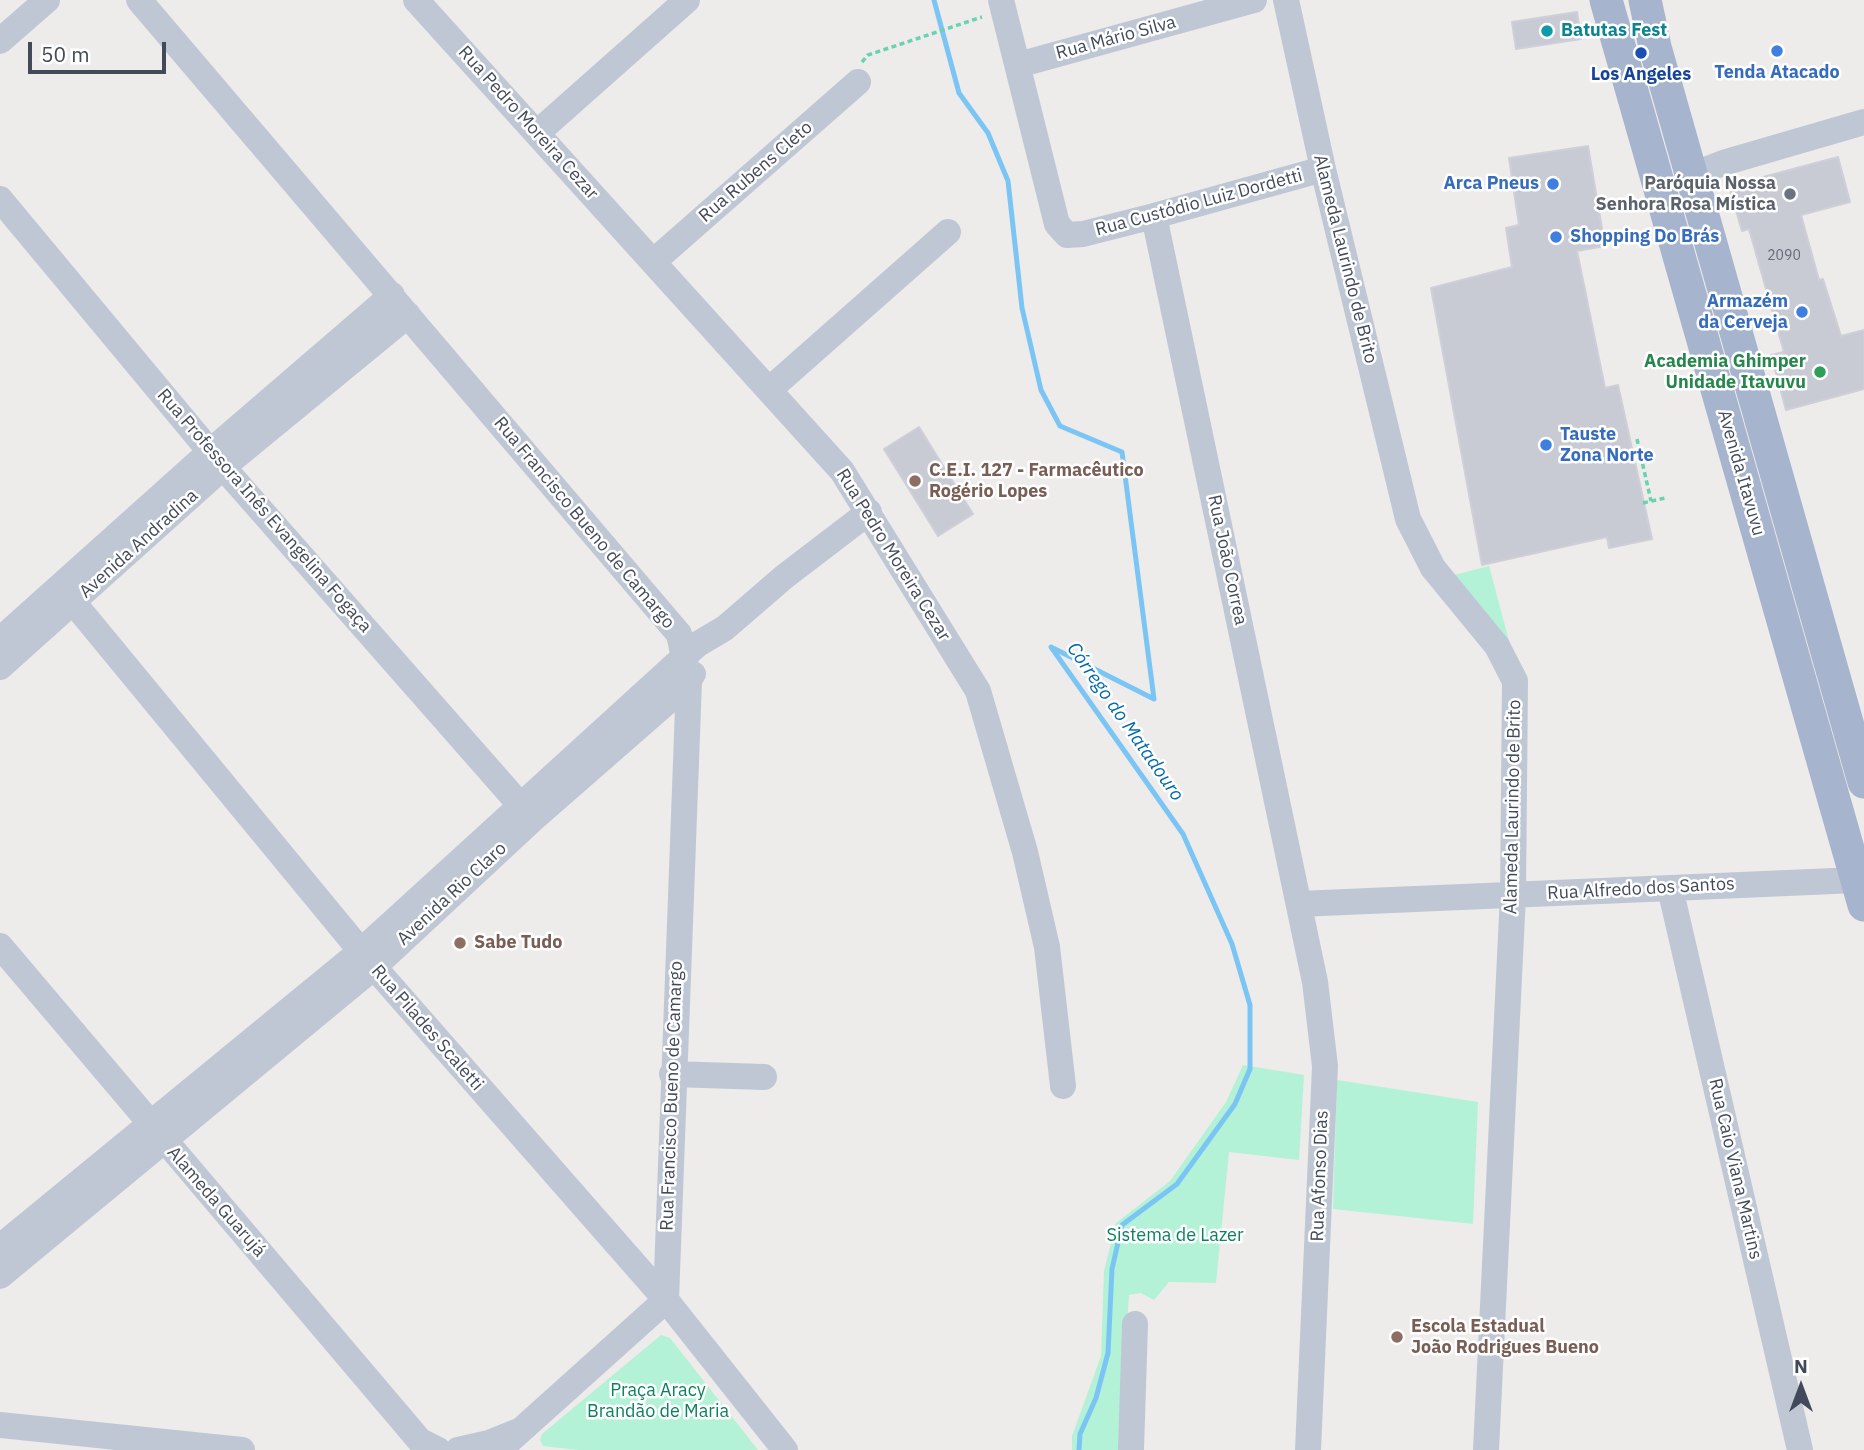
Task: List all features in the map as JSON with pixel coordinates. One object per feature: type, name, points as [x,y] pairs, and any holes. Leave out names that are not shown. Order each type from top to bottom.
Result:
[{"type":"main road","name":"Avenida Itavuvu","points":[[1606,0],[1860,892]]},
{"type":"main road","name":"Avenida Itavuvu","points":[[1645,0],[1655,47],[1692,176],[1858,740],[1864,782]]},
{"type":"main road","points":[[1668,214],[1692,176]]},
{"type":"street","points":[[0,41],[47,0]]},
{"type":"street","name":"Rua Francisco Bueno de Camargo","points":[[139,0],[679,634],[687,668],[686,743],[672,1074],[666,1300]]},
{"type":"street","points":[[537,133],[687,0]]},
{"type":"street","name":"Rua Mário Silva","points":[[1018,65],[1254,0]]},
{"type":"street","name":"Alameda Laurindo de Brito","points":[[1286,0],[1323,169],[1408,519],[1433,568],[1497,646],[1514,681],[1513,895],[1486,1450]]},
{"type":"street","name":"Rua Pedro Moreira Cezar","points":[[418,1],[842,471],[978,691],[1025,852],[1047,947],[1063,1086]]},
{"type":"street","name":"Rua Custódio Luiz Dordetti","points":[[1003,5],[1057,224],[1067,235],[1083,234],[1154,216],[1323,169]]},
{"type":"street","name":"Rua Rubens Cleto","points":[[653,262],[858,82]]},
{"type":"street","points":[[1692,176],[1723,163],[1864,122]]},
{"type":"street","name":"Rua Professora Inês Evangelina Fogaça","points":[[0,199],[217,459],[526,811]]},
{"type":"street","name":"Rua João Correa","points":[[1154,216],[1299,904]]},
{"type":"street","points":[[769,390],[948,232]]},
{"type":"street","name":"Avenida Andradina","points":[[4,629],[217,459],[400,305]]},
{"type":"street","name":"Avenida Andradina","points":[[0,667],[74,602],[217,459]]},
{"type":"street","name":"Avenida Rio Claro","points":[[526,811],[633,734],[687,668],[725,628],[869,512]]},
{"type":"street","name":"Rua Pilades Scaletti","points":[[74,602],[367,959],[666,1300],[785,1450]]},
{"type":"street","name":"Avenida Rio Claro","points":[[0,1276],[157,1133],[367,959],[526,811],[687,668]]},
{"type":"street","points":[[633,734],[661,730],[686,743]]},
{"type":"street","name":"Rua Alfredo dos Santos","points":[[1299,904],[1670,888],[1860,892]]},
{"type":"street","name":"Rua Caio Viana Martins","points":[[1670,888],[1800,1450]]},
{"type":"street","name":"Rua Afonso Dias","points":[[1299,904],[1315,982],[1325,1066],[1308,1450]]},
{"type":"street","name":"Alameda Guarujá","points":[[0,946],[421,1441],[438,1450]]},
{"type":"street","points":[[672,1074],[764,1077]]},
{"type":"street","name":"Avenida Rio Claro","points":[[0,1247],[157,1133]]},
{"type":"street","points":[[628,1257],[645,1259],[652,1255],[662,1245],[668,1231]]},
{"type":"street","points":[[499,1450],[666,1300]]},
{"type":"street","points":[[1130,1450],[1135,1324]]},
{"type":"street","points":[[0,1424],[242,1450]]},
{"type":"street","points":[[458,1450],[500,1439],[527,1426]]},
{"type":"path","points":[[858,82],[859,66],[868,55],[935,33],[1003,5]]},
{"type":"path","points":[[1637,439],[1651,501]]},
{"type":"path","points":[[1643,503],[1665,498]]},
{"type":"green space","points":[[1489,566],[1512,652],[1450,576]]},
{"type":"green space","name":"Sistema de Lazer","points":[[1243,1065],[1304,1075],[1299,1160],[1229,1152],[1216,1283],[1169,1282],[1154,1300],[1141,1293],[1129,1295],[1119,1450],[1072,1450],[1072,1436],[1101,1356],[1104,1271],[1116,1223],[1170,1181],[1226,1102]]},
{"type":"green space","points":[[1337,1080],[1478,1102],[1473,1224],[1333,1209]]},
{"type":"green space","name":"Praça Aracy Brandão de Maria","points":[[661,1335],[670,1338],[758,1450],[578,1450],[543,1446],[540,1440],[542,1434]]},
{"type":"building","name":"Batutas Fest","points":[[1577,12],[1581,39],[1516,49],[1512,22]]},
{"type":"building","name":"Tauste Zona Norte","points":[[1588,146],[1605,246],[1577,251],[1605,388],[1618,385],[1652,539],[1609,548],[1607,537],[1482,565],[1431,288],[1512,267],[1506,228],[1519,225],[1509,158]]},
{"type":"building","points":[[1838,157],[1850,202],[1801,215],[1819,280],[1823,279],[1841,336],[1864,330],[1864,389],[1786,410],[1771,355],[1784,352],[1749,229],[1742,231],[1729,186]]},
{"type":"building","points":[[919,427],[973,514],[938,536],[884,449]]},
{"type":"waterway","name":"Córrego do Matadouro","points":[[934,0],[959,93],[988,133],[1008,181],[1022,308],[1041,390],[1060,426],[1122,452],[1154,699],[1051,647],[1183,834],[1232,944],[1250,1005],[1250,1069],[1235,1104],[1177,1184],[1122,1225],[1112,1269],[1108,1353],[1096,1398],[1080,1434],[1079,1450]]},
{"type":"place","name":"Batutas Fest","points":[[1547,31]]},
{"type":"place","name":"Tenda Atacado","points":[[1777,51]]},
{"type":"place","name":"Los Angeles","points":[[1641,53]]},
{"type":"place","name":"Arca Pneus","points":[[1553,184]]},
{"type":"place","name":"Paróquia Nossa Senhora Rosa Mística","points":[[1790,194]]},
{"type":"place","name":"Shopping Do Brás","points":[[1556,237]]},
{"type":"place","name":"Armazém da Cerveja","points":[[1802,312]]},
{"type":"place","name":"Academia Ghimper Unidade Itavuvu","points":[[1820,372]]},
{"type":"place","name":"Tauste Zona Norte","points":[[1546,445]]},
{"type":"place","name":"C.E.I. 127 - Farmacêutico Rogério Lopes","points":[[915,481]]},
{"type":"place","name":"Sabe Tudo","points":[[460,943]]},
{"type":"place","name":"Escola Estadual João Rodrigues Bueno","points":[[1397,1337]]}]
